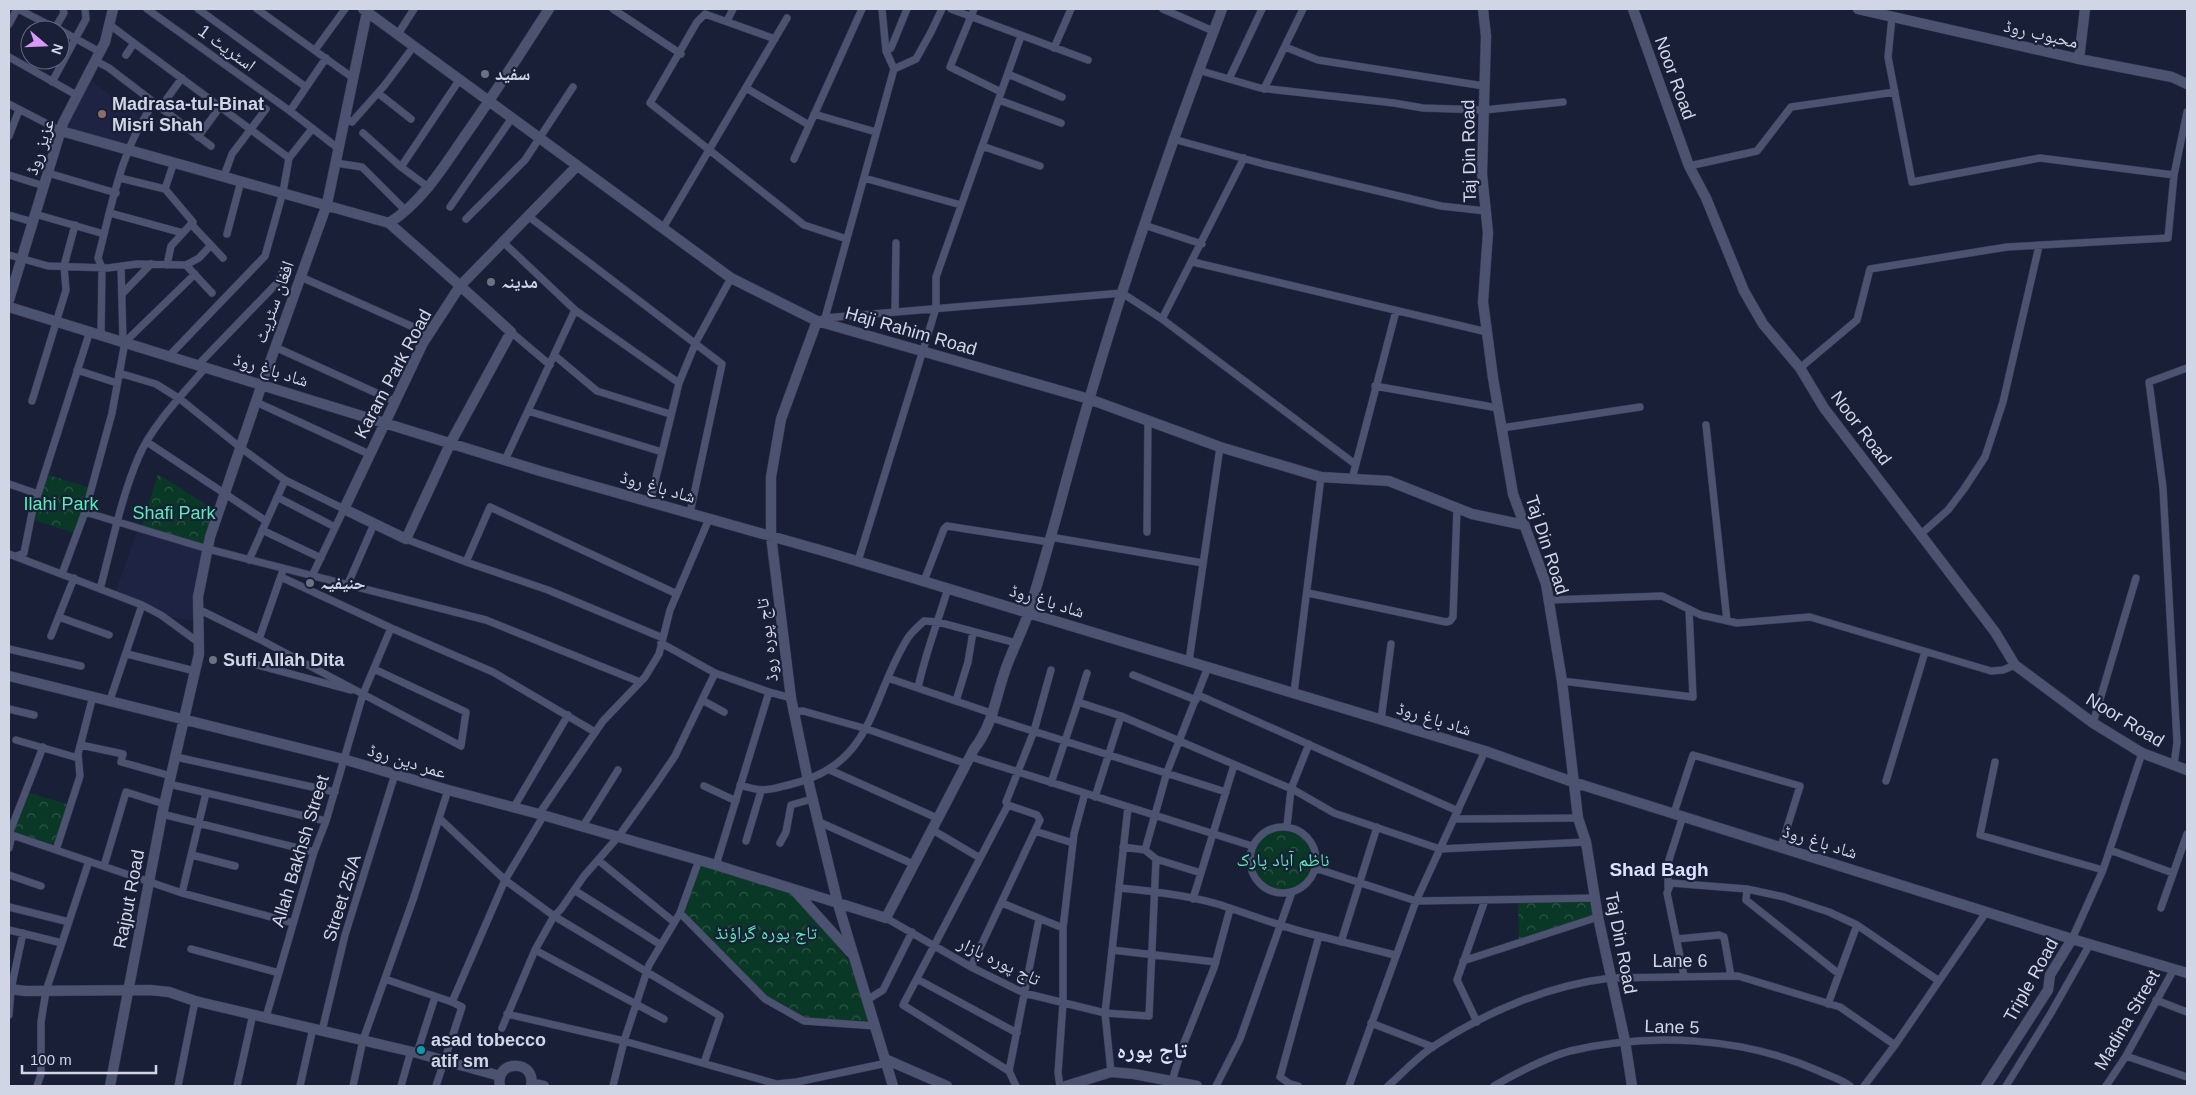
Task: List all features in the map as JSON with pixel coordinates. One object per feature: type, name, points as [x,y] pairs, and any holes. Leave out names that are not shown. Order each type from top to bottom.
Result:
[{"type":"main road","name":"عزیز روڈ","points":[[10,295],[61,131],[98,56],[110,25],[113,9]]},
{"type":"main road","points":[[389,223],[406,211],[428,187],[490,101],[549,9]]},
{"type":"main road","points":[[886,918],[974,749],[984,737],[993,716],[1004,674],[1028,613],[1089,398],[1144,225],[1173,139],[1222,9]]},
{"type":"main road","name":"Taj Din Road","points":[[1483,9],[1486,36],[1482,174],[1488,233],[1483,302],[1487,332],[1513,494],[1546,584],[1562,681],[1578,818],[1586,842],[1598,917],[1625,1041],[1632,1086]]},
{"type":"main road","name":"Noor Road","points":[[1633,9],[1689,166],[1706,198],[1744,291],[1763,324],[1800,368],[1824,408],[1995,632],[2015,665],[2093,723],[2142,753],[2187,770]]},
{"type":"main road","name":"محبوب روڈ","points":[[1858,9],[2079,59],[2172,77],[2187,84]]},
{"type":"main road","points":[[2079,59],[2086,9]]},
{"type":"main road","name":"Haji Rahim Road","points":[[365,10],[731,278],[821,319],[922,352],[1089,398],[1220,447],[1322,478],[1389,481],[1472,514],[1524,525]]},
{"type":"main road","name":"افغان سٹریٹ","points":[[183,718],[199,654],[198,597],[208,549],[262,384],[327,204],[365,10]]},
{"type":"main road","points":[[61,131],[327,204],[389,223],[512,332],[451,442],[406,539],[344,509]]},
{"type":"main road","name":"Karam Park Road","points":[[344,509],[394,401],[429,334],[460,286],[577,166]]},
{"type":"main road","name":"شاد باغ روڈ","points":[[9,307],[505,460],[858,561],[1485,751],[1573,782],[2072,939],[2187,973]]},
{"type":"main road","name":"تاج پورہ روڈ","points":[[821,319],[781,419],[771,477],[771,536],[790,698],[812,799],[838,904],[893,1086]]},
{"type":"main road","name":"عمر دین روڈ","points":[[9,676],[343,758],[448,790],[542,814],[716,865],[886,918]]},
{"type":"main road","name":"Rajput Road","points":[[110,1086],[163,809],[176,757],[183,718]]},
{"type":"main road","name":"تاج پورہ روڈ","points":[[793,889],[853,956]]},
{"type":"main road","name":"Triple Road","points":[[1986,1086],[2048,990],[2050,975],[2072,939]]},
{"type":"main road","points":[[10,989],[46,991],[128,989],[169,992],[195,1001],[444,1060],[500,1081],[505,1068],[518,1065],[529,1071],[532,1084],[544,1086]]},
{"type":"main road","points":[[886,1061],[947,1086]]},
{"type":"main road","points":[[1066,1086],[1110,1072],[1134,1074],[1197,1086]]},
{"type":"street","points":[[9,24],[18,9],[38,20]]},
{"type":"street","points":[[52,82],[86,18],[85,9]]},
{"type":"street","name":"اسٹریٹ 1","points":[[147,9],[290,111],[338,149]]},
{"type":"street","points":[[198,9],[306,86]]},
{"type":"street","points":[[258,9],[353,78]]},
{"type":"street","points":[[315,50],[345,9]]},
{"type":"street","points":[[398,34],[414,9]]},
{"type":"street","points":[[613,9],[680,54]]},
{"type":"street","points":[[726,22],[732,9]]},
{"type":"street","points":[[794,159],[862,9]]},
{"type":"street","points":[[882,9],[886,51],[894,69],[864,178],[821,319],[895,311],[1122,293],[1162,319],[1356,464]]},
{"type":"street","points":[[886,51],[891,48],[908,9]]},
{"type":"street","points":[[894,69],[916,59],[942,9]]},
{"type":"street","points":[[951,9],[1088,60]]},
{"type":"street","points":[[974,9],[950,67],[1001,92]]},
{"type":"street","points":[[1054,48],[1071,9]]},
{"type":"street","points":[[1163,9],[1213,31]]},
{"type":"street","points":[[1228,79],[1262,9]]},
{"type":"street","points":[[1264,89],[1304,9]]},
{"type":"street","points":[[775,39],[705,14],[697,22],[650,103],[804,225],[846,239]]},
{"type":"street","points":[[1892,17],[1888,57],[1912,182],[2040,158],[2174,175]]},
{"type":"street","points":[[663,228],[787,18]]},
{"type":"street","points":[[110,25],[289,158]]},
{"type":"street","points":[[70,35],[76,38],[109,68],[211,146]]},
{"type":"street","points":[[858,561],[936,308],[936,277],[1021,36]]},
{"type":"street","points":[[126,55],[134,43]]},
{"type":"street","points":[[345,119],[352,122],[378,93],[414,46]]},
{"type":"street","points":[[1285,47],[1318,60],[1484,86]]},
{"type":"street","points":[[9,57],[78,96]]},
{"type":"street","points":[[290,111],[326,58]]},
{"type":"street","points":[[1198,70],[1264,89],[1394,103],[1422,108],[1484,110],[1563,102]]},
{"type":"street","points":[[1008,74],[1062,97]]},
{"type":"street","points":[[160,108],[182,78]]},
{"type":"street","points":[[401,167],[460,80]]},
{"type":"street","points":[[466,219],[525,160],[573,87]]},
{"type":"street","points":[[746,88],[810,125]]},
{"type":"street","points":[[1689,166],[1757,151],[1791,107],[1895,92]]},
{"type":"street","points":[[378,93],[411,119]]},
{"type":"street","points":[[999,100],[1061,123]]},
{"type":"street","points":[[101,335],[102,268],[98,258],[127,149],[138,126],[154,103]]},
{"type":"street","points":[[9,104],[61,131]]},
{"type":"street","points":[[198,137],[220,106]]},
{"type":"street","points":[[224,176],[232,154],[266,109]]},
{"type":"street","points":[[9,136],[19,110]]},
{"type":"street","points":[[1800,368],[1857,320],[1870,269],[2007,247],[2168,238],[2174,175],[2187,112]]},
{"type":"street","points":[[814,114],[876,132]]},
{"type":"street","points":[[450,207],[512,118]]},
{"type":"street","points":[[169,356],[265,256],[283,192],[289,158],[312,129]]},
{"type":"street","points":[[363,133],[401,167],[428,187]]},
{"type":"street","points":[[1173,139],[1441,206],[1486,211]]},
{"type":"street","points":[[982,146],[1040,166]]},
{"type":"street","points":[[1162,319],[1193,262],[1244,158]]},
{"type":"street","points":[[165,189],[174,162]]},
{"type":"street","points":[[336,163],[362,167],[406,211]]},
{"type":"street","points":[[48,173],[116,193]]},
{"type":"street","points":[[9,175],[44,186]]},
{"type":"street","points":[[120,178],[165,189],[193,222],[171,246],[167,264]]},
{"type":"street","points":[[864,178],[962,205]]},
{"type":"street","points":[[227,234],[241,181]]},
{"type":"street","points":[[110,213],[183,233]]},
{"type":"street","points":[[9,215],[75,225],[104,234]]},
{"type":"street","points":[[528,216],[696,342],[722,364],[690,513]]},
{"type":"street","points":[[191,224],[223,258]]},
{"type":"street","points":[[32,401],[58,322],[66,290],[64,266],[75,225]]},
{"type":"street","points":[[1144,225],[1202,244]]},
{"type":"street","points":[[503,242],[575,310],[679,383]]},
{"type":"street","points":[[895,311],[896,243]]},
{"type":"street","points":[[9,255],[48,266],[102,268],[151,264],[186,265],[199,258],[211,245]]},
{"type":"street","points":[[1921,534],[1948,510],[1985,457],[2003,402],[2040,246]]},
{"type":"street","points":[[1193,262],[1487,332]]},
{"type":"street","points":[[122,294],[151,264]]},
{"type":"street","points":[[100,588],[139,456],[202,366],[279,281],[284,264]]},
{"type":"street","points":[[186,265],[212,293]]},
{"type":"street","points":[[62,574],[85,512],[112,413],[124,342],[121,266]]},
{"type":"street","points":[[124,342],[195,274]]},
{"type":"street","points":[[301,277],[429,334]]},
{"type":"street","points":[[650,502],[679,383],[696,342],[731,278]]},
{"type":"street","points":[[505,460],[575,310]]},
{"type":"street","points":[[1352,479],[1396,310]]},
{"type":"street","points":[[17,556],[24,553],[38,494],[90,331]]},
{"type":"street","points":[[512,332],[550,365]]},
{"type":"street","points":[[276,347],[394,401]]},
{"type":"street","points":[[554,355],[597,391],[670,414]]},
{"type":"street","points":[[2174,765],[2177,742],[2163,488],[2149,382],[2187,368]]},
{"type":"street","points":[[77,370],[117,383]]},
{"type":"street","points":[[119,373],[156,384],[180,399],[240,448],[285,480],[344,509]]},
{"type":"street","points":[[1376,386],[1498,408]]},
{"type":"street","points":[[256,402],[369,454]]},
{"type":"street","points":[[1502,428],[1640,406]]},
{"type":"street","points":[[528,411],[662,452]]},
{"type":"street","points":[[1147,532],[1148,420]]},
{"type":"street","points":[[1706,425],[1727,621]]},
{"type":"street","points":[[147,442],[266,521]]},
{"type":"street","points":[[1189,661],[1220,447]]},
{"type":"street","points":[[1294,693],[1322,478]]},
{"type":"street","points":[[249,560],[285,480]]},
{"type":"street","points":[[9,484],[38,494]]},
{"type":"street","points":[[277,497],[335,527]]},
{"type":"street","points":[[466,562],[490,508],[677,594]]},
{"type":"street","points":[[1308,593],[1446,622],[1450,621],[1453,617],[1457,508]]},
{"type":"street","name":"Karam Park Road","points":[[312,576],[344,509]]},
{"type":"street","points":[[85,512],[208,549],[486,620],[640,682]]},
{"type":"street","points":[[452,1002],[505,880],[542,814],[603,721],[640,682],[659,654],[670,610],[709,519]]},
{"type":"street","points":[[347,586],[374,524]]},
{"type":"street","points":[[924,581],[947,526],[1049,539],[1203,563]]},
{"type":"street","points":[[262,530],[321,558]]},
{"type":"street","points":[[406,539],[548,590],[662,640],[715,673],[790,698]]},
{"type":"street","points":[[9,554],[142,605],[161,614],[198,642]]},
{"type":"street","points":[[259,639],[284,569]]},
{"type":"street","points":[[281,577],[390,628],[493,672],[595,732]]},
{"type":"street","points":[[51,636],[74,578]]},
{"type":"street","points":[[2093,723],[2136,578]]},
{"type":"street","points":[[918,688],[923,663],[948,588]]},
{"type":"street","points":[[1548,600],[1662,596],[1701,615],[1737,623],[1810,617],[1992,671],[2003,670],[2015,665]]},
{"type":"street","points":[[110,700],[142,605]]},
{"type":"street","points":[[198,609],[259,639],[461,746],[466,712],[374,669]]},
{"type":"street","points":[[1562,681],[1693,697],[1689,609]]},
{"type":"street","points":[[59,617],[109,635]]},
{"type":"street","points":[[740,785],[761,791],[808,780],[830,770],[856,745],[867,729],[906,639],[924,621],[938,622],[1016,643]]},
{"type":"street","name":"Allah Bakhsh Street","points":[[266,1017],[363,694],[390,628]]},
{"type":"street","points":[[956,701],[968,662],[973,632]]},
{"type":"street","points":[[1381,720],[1391,644]]},
{"type":"street","points":[[9,649],[81,666]]},
{"type":"street","points":[[1886,781],[1925,652]]},
{"type":"street","points":[[127,654],[195,671]]},
{"type":"street","points":[[231,658],[363,694]]},
{"type":"street","points":[[1145,850],[1167,772],[1208,667]]},
{"type":"street","points":[[1016,1086],[1009,1071],[903,1005],[1008,805],[1006,802],[1034,731],[1051,670]]},
{"type":"street","points":[[502,1028],[534,950],[554,916],[618,837],[674,756],[715,673]]},
{"type":"street","points":[[1051,783],[1087,673]]},
{"type":"street","points":[[1133,675],[1197,698],[1309,744],[1458,811]]},
{"type":"street","points":[[888,678],[956,701],[1034,731],[1226,792]]},
{"type":"street","points":[[716,865],[769,692]]},
{"type":"street","points":[[56,850],[80,776],[78,758],[80,744],[93,696]]},
{"type":"street","points":[[702,700],[724,712]]},
{"type":"street","points":[[1078,702],[1121,716],[1290,789],[1334,813],[1440,849],[1586,842]]},
{"type":"street","points":[[9,709],[34,715]]},
{"type":"street","points":[[793,712],[803,711],[867,729],[969,761],[1085,793],[1252,846]]},
{"type":"street","points":[[514,807],[568,715]]},
{"type":"street","points":[[1095,797],[1121,716]]},
{"type":"street","points":[[16,740],[78,758]]},
{"type":"street","points":[[80,744],[123,754],[121,762],[206,793],[326,821]]},
{"type":"street","points":[[1287,826],[1290,789],[1309,744]]},
{"type":"street","points":[[9,848],[10,834],[43,747]]},
{"type":"street","points":[[1349,1086],[1416,901],[1485,751]]},
{"type":"street","points":[[2072,939],[2103,870],[2142,753]]},
{"type":"street","points":[[1684,976],[1668,887],[1668,863],[1693,755],[1800,786],[1781,847]]},
{"type":"street","points":[[176,757],[335,792]]},
{"type":"street","points":[[1995,762],[1980,835],[2103,870]]},
{"type":"street","points":[[1193,900],[1234,766]]},
{"type":"street","points":[[583,826],[618,770]]},
{"type":"street","points":[[830,770],[937,818]]},
{"type":"street","name":"Street 25/A","points":[[300,1086],[395,774]]},
{"type":"street","points":[[704,786],[736,801]]},
{"type":"street","points":[[352,1086],[363,1040],[448,790]]},
{"type":"street","points":[[746,840],[761,791]]},
{"type":"street","points":[[104,866],[126,792],[198,823],[314,852]]},
{"type":"street","points":[[182,893],[206,793]]},
{"type":"street","points":[[1060,1086],[1058,1073],[1063,1003],[1063,928],[1073,843],[1085,793]]},
{"type":"street","points":[[780,843],[786,832],[790,805],[812,799]]},
{"type":"street","points":[[971,967],[1040,817],[1008,805]]},
{"type":"street","points":[[1110,1072],[1105,1013],[1128,807]]},
{"type":"street","points":[[439,818],[505,880],[554,916],[720,1016],[704,1063]]},
{"type":"street","points":[[1454,819],[1578,818]]},
{"type":"street","points":[[818,821],[913,864]]},
{"type":"street","points":[[1287,826],[1307,836],[1313,846],[1316,857],[1315,868],[1310,879],[1302,887],[1292,892],[1281,893],[1271,891],[1262,886],[1254,878],[1250,868],[1249,857],[1252,846],[1266,830],[1287,826]]},
{"type":"street","points":[[1342,942],[1376,827]]},
{"type":"street","points":[[931,830],[980,858]]},
{"type":"street","points":[[1035,831],[1073,843]]},
{"type":"street","points":[[10,834],[182,893],[293,923]]},
{"type":"street","points":[[2161,908],[2187,834]]},
{"type":"street","points":[[1123,847],[1145,850],[1156,859],[1201,873]]},
{"type":"street","points":[[2110,850],[2173,873]]},
{"type":"street","points":[[192,855],[235,866]]},
{"type":"street","points":[[1152,954],[1156,859]]},
{"type":"street","points":[[598,860],[674,922]]},
{"type":"street","points":[[613,1086],[624,1041],[647,972],[660,945],[680,912],[699,860]]},
{"type":"street","points":[[37,1086],[41,1074],[41,1022],[46,991],[89,861]]},
{"type":"street","points":[[1315,868],[1416,901],[1595,898]]},
{"type":"street","points":[[9,875],[41,886]]},
{"type":"street","points":[[1668,887],[1671,883],[1747,889],[1794,900],[1844,918],[1857,925],[1939,981]]},
{"type":"street","points":[[1119,888],[1154,892],[1193,900],[1230,909],[1280,927],[1395,955]]},
{"type":"street","points":[[1747,889],[1746,900],[1839,974]]},
{"type":"street","points":[[574,890],[660,945]]},
{"type":"street","points":[[1216,1086],[1240,1039],[1292,892]]},
{"type":"street","points":[[1477,1022],[1457,980],[1485,900]]},
{"type":"street","points":[[1002,903],[1063,928]]},
{"type":"street","points":[[9,907],[69,922]]},
{"type":"street","points":[[1172,1081],[1182,1048],[1216,962],[1230,909]]},
{"type":"street","points":[[680,912],[765,999],[804,1021],[876,1026]]},
{"type":"street","points":[[1864,1086],[1895,1045],[1987,912]]},
{"type":"street","points":[[1463,962],[1598,917]]},
{"type":"street","name":"تاج پورہ بازار","points":[[886,918],[971,967],[1024,994],[1105,1013],[1149,1016],[1152,954]]},
{"type":"street","points":[[1009,1071],[1039,919]]},
{"type":"street","points":[[1828,1004],[1857,925]]},
{"type":"street","points":[[9,930],[62,943]]},
{"type":"street","points":[[867,1000],[883,990],[912,932]]},
{"type":"street","points":[[9,1015],[10,989],[23,933]]},
{"type":"street","points":[[1677,939],[1719,935],[1724,937],[1731,976]]},
{"type":"street","points":[[1298,1086],[1289,1085],[1280,1077],[1319,936]]},
{"type":"street","points":[[2006,1086],[2051,1013],[2090,944]]},
{"type":"street","points":[[191,949],[279,973]]},
{"type":"street","points":[[534,950],[664,1020]]},
{"type":"street","points":[[1112,950],[1216,962]]},
{"type":"street","name":"Madina Street","points":[[2106,1086],[2126,1056],[2174,969]]},
{"type":"street","name":"Lane 6","points":[[1388,1086],[1433,1047],[1477,1022],[1515,1004],[1549,992],[1591,980],[1611,978],[1738,976],[1840,1007],[1895,1045]]},
{"type":"street","points":[[385,979],[462,1007],[436,1086]]},
{"type":"street","points":[[917,979],[1017,1033]]},
{"type":"street","points":[[401,1086],[435,997]]},
{"type":"street","points":[[2156,1000],[2187,1012]]},
{"type":"street","points":[[178,1086],[195,1001]]},
{"type":"street","points":[[236,1086],[253,1014]]},
{"type":"street","points":[[507,1014],[624,1041],[777,1084],[788,1084],[886,1061]]},
{"type":"street","points":[[1371,1023],[1433,1047]]},
{"type":"street","name":"Lane 5","points":[[1494,1086],[1568,1052],[1625,1041],[1691,1041],[1748,1048],[1810,1067],[1850,1086]]},
{"type":"street","points":[[2126,1056],[2187,1077]]},
{"type":"shaded area","name":"Madrasa-tul-Binat Misri Shah","points":[[87,78],[142,119],[127,149],[61,131]]},
{"type":"shaded area","points":[[138,528],[208,549],[198,622],[161,615],[115,594]]},
{"type":"green space","name":"Ilahi Park","points":[[45,474],[91,488],[77,534],[31,519]]},
{"type":"green space","name":"Shafi Park","points":[[158,474],[219,513],[208,549],[141,529]]},
{"type":"green space","points":[[26,792],[70,805],[56,850],[9,834]]},
{"type":"green space","name":"ناظم آباد پارک","points":[[1289,827],[1307,836],[1314,847],[1316,860],[1314,873],[1307,884],[1296,891],[1277,893],[1259,884],[1252,873],[1250,854],[1259,836],[1270,829]]},
{"type":"green space","name":"تاج پورہ گراؤنڈ","points":[[699,860],[792,890],[857,971],[876,1026],[804,1021],[765,999],[680,913]]},
{"type":"green space","points":[[1595,898],[1598,917],[1519,943],[1518,900]]},
{"type":"place","name":"سفید","points":[[485,74]]},
{"type":"place","name":"Madrasa-tul-Binat Misri Shah","points":[[102,114]]},
{"type":"place","name":"مدینہ","points":[[491,282]]},
{"type":"place","name":"حنیفیہ","points":[[310,583]]},
{"type":"place","name":"Sufi Allah Dita","points":[[213,660]]},
{"type":"place","name":"asad tobecco atif sm","points":[[421,1050]]},
{"type":"district","name":"Shad Bagh","points":[[1659,869]]},
{"type":"district","name":"تاج پورہ","points":[[1152,1050]]}]
